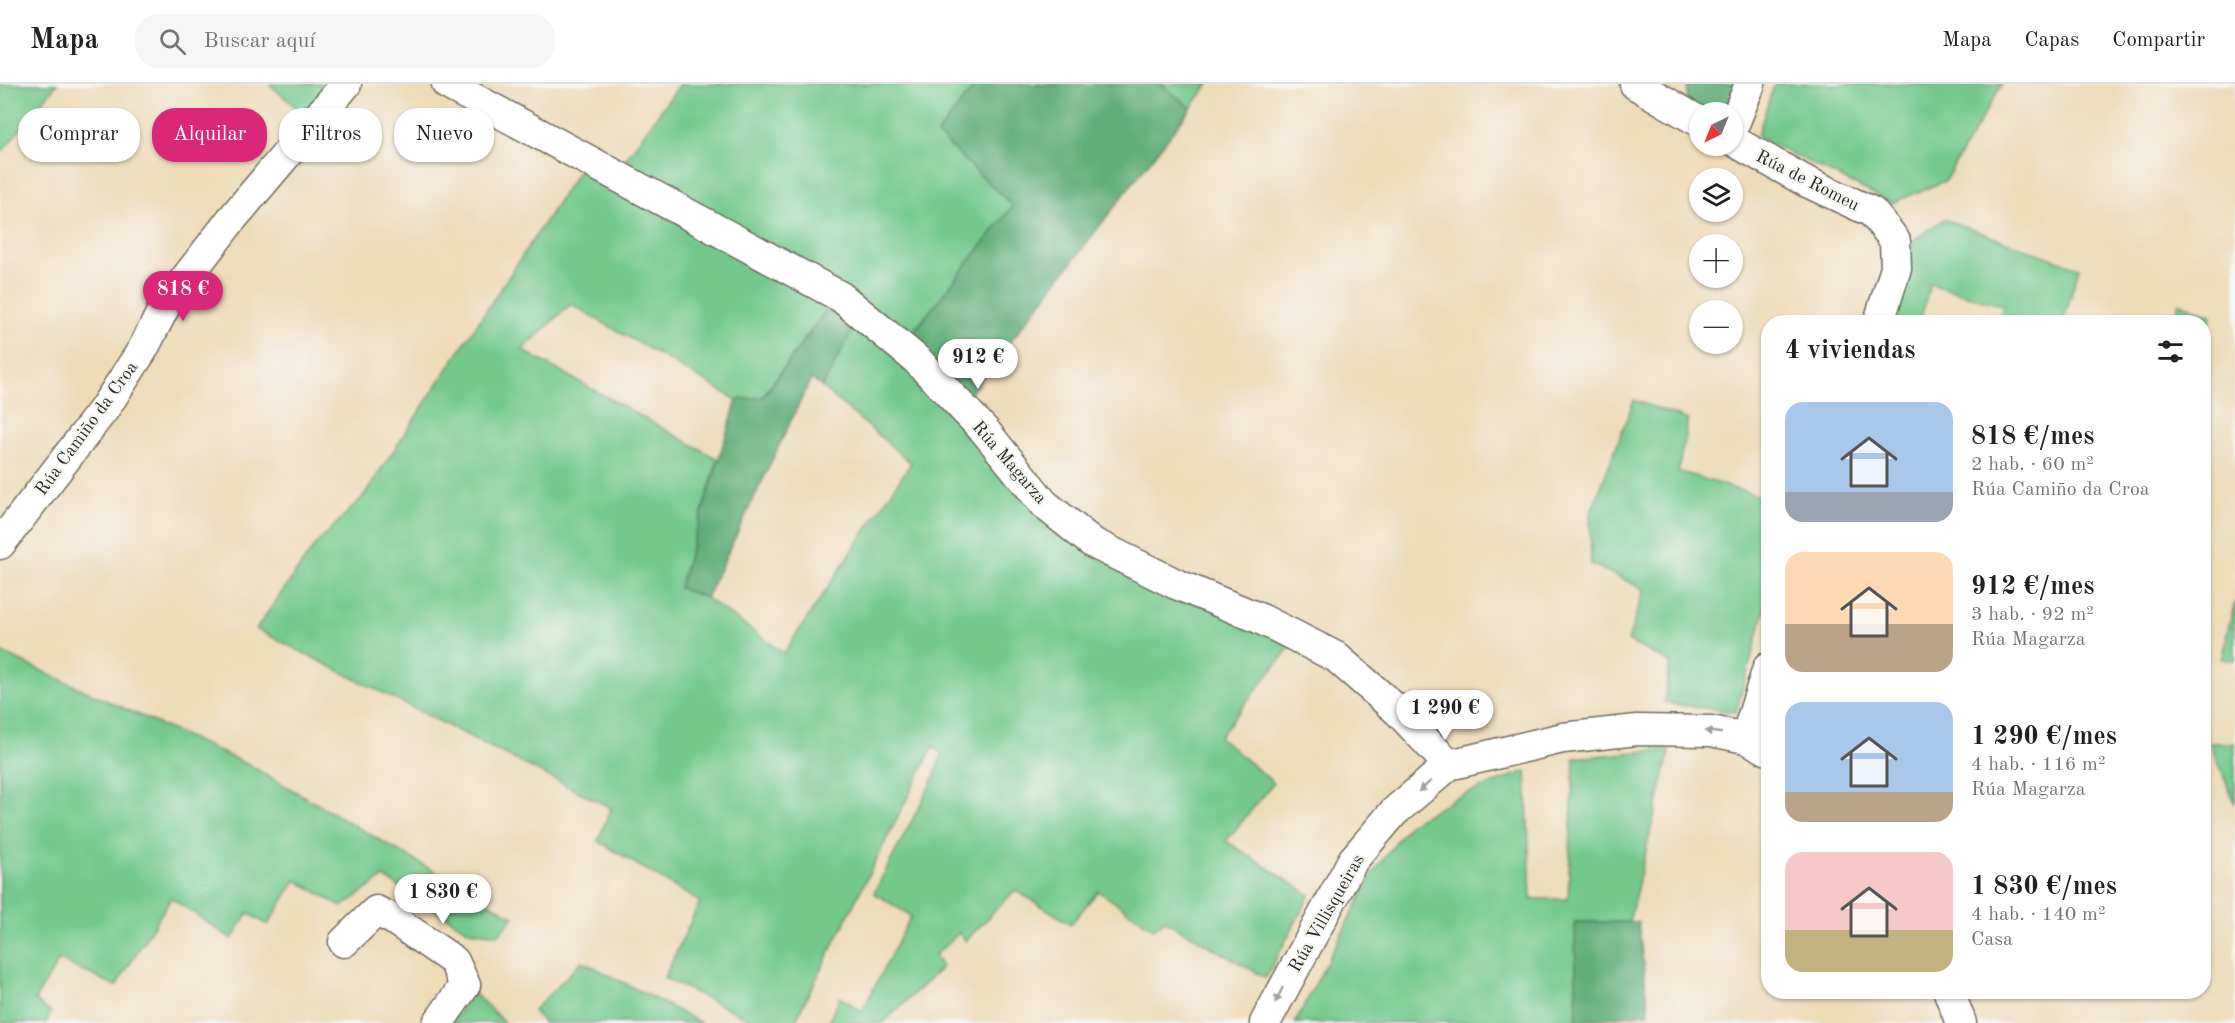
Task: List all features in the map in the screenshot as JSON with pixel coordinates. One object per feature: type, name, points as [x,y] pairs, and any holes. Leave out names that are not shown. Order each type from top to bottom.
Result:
[{"type":"street","name":"Rúa Camiño da Croa","points":[[0,544],[104,409],[142,349],[166,304],[231,220],[346,84]]},
{"type":"street","name":"Rúa Magarza","points":[[447,84],[841,297],[917,360],[985,431],[1044,504],[1093,543],[1176,584],[1261,620],[1336,657],[1398,711],[1449,765]]},
{"type":"street","points":[[1635,84],[1689,116]]},
{"type":"street","points":[[1743,102],[1750,84]]},
{"type":"street","name":"Rúa de Romeu","points":[[1743,146],[1808,182],[1872,212],[1890,234],[1895,241],[1896,268],[1881,315]]},
{"type":"street","points":[[1757,744],[1761,716]]},
{"type":"street","name":"Rúa Villisqueiras","points":[[1265,1023],[1353,860],[1394,812],[1449,765],[1563,738],[1637,730],[1711,731],[1757,744]]},
{"type":"street","points":[[344,942],[375,911],[393,919],[454,961],[465,985],[438,1023]]},
{"type":"street","points":[[1952,999],[1961,1023]]},
{"type":"green space","points":[[0,84],[57,84],[37,108],[18,108],[18,132],[0,154]]},
{"type":"green space","points":[[269,84],[327,84],[307,108],[297,108]]},
{"type":"green space","points":[[680,84],[976,84],[937,134],[1013,206],[908,339],[622,164]]},
{"type":"green space","points":[[976,84],[1161,84],[1191,108],[966,399],[908,339],[1013,206],[937,134]]},
{"type":"green space","points":[[1161,84],[1209,84],[1191,108]]},
{"type":"green space","points":[[1688,84],[1742,84],[1736,102],[1689,102],[1689,106],[1686,105]]},
{"type":"green space","points":[[1774,84],[2002,84],[1945,181],[1892,203],[1757,137]]},
{"type":"green space","points":[[579,170],[831,304],[762,397],[737,400],[571,304],[522,350],[718,459],[679,588],[706,598],[784,653],[911,463],[822,387],[856,324],[893,350],[1019,492],[1294,642],[1219,737],[1274,783],[1226,841],[1310,895],[1266,978],[1164,920],[1154,929],[1098,891],[1071,924],[1015,890],[966,941],[959,933],[935,955],[942,967],[883,1023],[828,1023],[840,997],[862,1011],[911,916],[874,893],[933,780],[942,754],[933,747],[794,1023],[758,1023],[664,978],[700,902],[598,841],[611,808],[256,629],[316,544],[363,497]]},
{"type":"green space","points":[[1944,219],[2079,268],[2065,315],[2001,315],[2004,306],[1930,284],[1922,315],[1894,315],[1914,240]]},
{"type":"green space","points":[[2179,303],[2212,315],[2211,318],[2211,315],[2175,315]]},
{"type":"green space","points":[[831,304],[856,324],[822,387],[811,379],[706,598],[679,588],[737,400],[763,397]]},
{"type":"green space","points":[[1634,400],[1688,420],[1678,471],[1761,497],[1761,624],[1736,712],[1664,703],[1670,663],[1628,641],[1644,589],[1591,564],[1590,515]]},
{"type":"green space","points":[[2235,601],[2235,660],[2221,659]]},
{"type":"green space","points":[[0,652],[249,765],[514,917],[498,935],[469,931],[384,877],[342,907],[296,880],[268,925],[248,913],[232,939],[171,898],[116,986],[59,960],[35,1000],[51,1013],[46,1023],[0,1023]]},
{"type":"green space","points":[[2211,743],[2235,743],[2235,804],[2211,745]]},
{"type":"green space","points":[[1670,749],[1629,922],[1575,922],[1577,1022],[1295,1023],[1374,872],[1409,824],[1455,798],[1526,771],[1531,899],[1568,899],[1574,758]]},
{"type":"green space","points":[[1575,922],[1638,922],[1649,1013],[1577,1022]]},
{"type":"green space","points":[[582,961],[701,1023],[544,1023],[533,1011]]},
{"type":"green space","points":[[473,992],[505,1023],[452,1023]]}]
